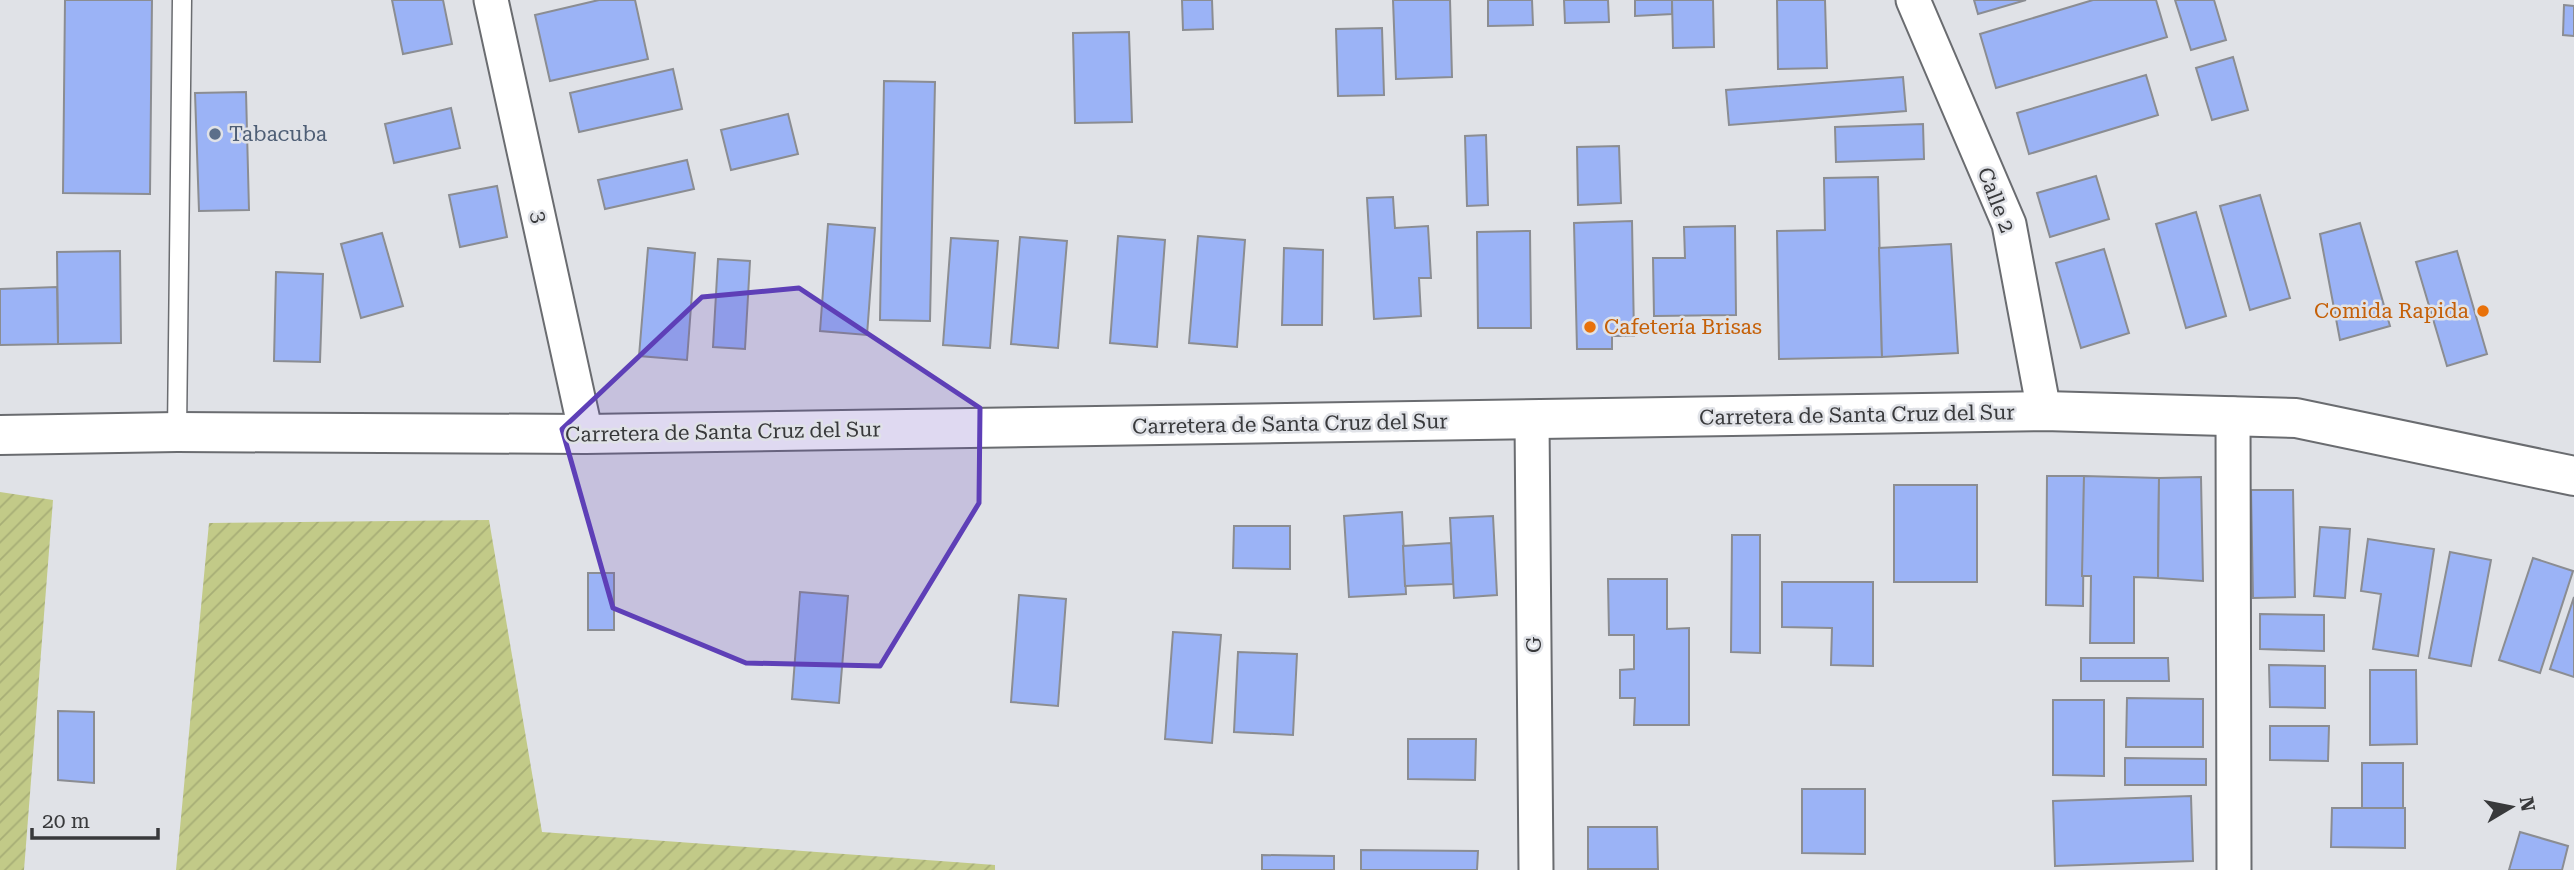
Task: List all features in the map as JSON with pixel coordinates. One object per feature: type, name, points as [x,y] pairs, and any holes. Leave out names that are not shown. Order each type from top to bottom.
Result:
[{"type":"main road","name":"Carretera de Santa Cruz del Sur","points":[[0,435],[177,432],[586,434],[2044,411],[2233,414],[2296,418],[2574,476]]},
{"type":"street","name":"3","points":[[491,0],[586,434]]},
{"type":"street","name":"Calle 2","points":[[1913,0],[2008,224],[2044,411]]},
{"type":"street","points":[[2233,414],[2234,870]]},
{"type":"street","name":"G","points":[[1532,421],[1536,870]]},
{"type":"lane","points":[[177,432],[182,0]]},
{"type":"highlighted area","points":[[799,288],[980,408],[979,503],[880,666],[746,663],[613,608],[562,429],[702,297]]},
{"type":"green space","points":[[0,492],[53,500],[24,870],[0,870]]},
{"type":"green space","points":[[489,520],[542,832],[995,865],[995,870],[176,870],[209,523]]},
{"type":"building","points":[[65,0],[152,0],[150,194],[63,193]]},
{"type":"building","points":[[392,0],[443,0],[452,44],[403,54]]},
{"type":"building","points":[[599,0],[635,0],[648,59],[550,81],[535,15]]},
{"type":"building","points":[[1182,0],[1212,0],[1213,29],[1183,30]]},
{"type":"building","points":[[1393,0],[1450,0],[1452,77],[1396,79]]},
{"type":"building","points":[[1488,0],[1532,0],[1533,25],[1488,26]]},
{"type":"building","points":[[1564,0],[1608,0],[1609,22],[1565,23]]},
{"type":"building","points":[[1635,0],[1672,0],[1672,14],[1635,16]]},
{"type":"building","points":[[1672,0],[1713,0],[1714,47],[1673,48]]},
{"type":"building","points":[[1777,0],[1825,0],[1827,68],[1778,69]]},
{"type":"building","points":[[1974,0],[2026,0],[1978,14]]},
{"type":"building","points":[[2093,0],[2156,0],[2167,37],[1996,88],[1980,34]]},
{"type":"building","points":[[2175,0],[2214,0],[2226,40],[2191,50]]},
{"type":"building","points":[[2564,5],[2574,6],[2574,36],[2563,35]]},
{"type":"building","points":[[1382,28],[1384,95],[1338,96],[1336,29]]},
{"type":"building","points":[[1129,32],[1132,122],[1075,123],[1073,33]]},
{"type":"building","points":[[2233,57],[2248,110],[2212,120],[2196,68]]},
{"type":"building","points":[[673,69],[682,109],[579,132],[570,93]]},
{"type":"building","points":[[2146,75],[2158,115],[2029,154],[2017,113]]},
{"type":"building","points":[[1903,77],[1906,111],[1729,125],[1726,90]]},
{"type":"building","points":[[884,81],[935,82],[930,321],[880,320]]},
{"type":"building","points":[[246,92],[249,210],[199,211],[195,93]]},
{"type":"building","points":[[451,108],[460,148],[394,163],[385,124]]},
{"type":"building","points":[[788,114],[798,154],[731,170],[721,130]]},
{"type":"building","points":[[1923,124],[1924,159],[1836,162],[1835,127]]},
{"type":"building","points":[[1486,135],[1488,205],[1467,206],[1465,136]]},
{"type":"building","points":[[1619,146],[1621,203],[1578,205],[1577,147]]},
{"type":"building","points":[[687,160],[694,189],[605,209],[598,180]]},
{"type":"building","points":[[2096,176],[2109,219],[2050,237],[2037,193]]},
{"type":"building","points":[[1878,177],[1882,357],[1779,359],[1777,231],[1825,230],[1824,178]]},
{"type":"building","points":[[497,186],[507,237],[460,247],[449,195]]},
{"type":"building","points":[[2260,195],[2290,298],[2250,310],[2220,206]]},
{"type":"building","points":[[1393,197],[1395,228],[1428,226],[1431,278],[1419,278],[1421,316],[1374,319],[1367,198]]},
{"type":"building","points":[[2196,212],[2226,316],[2186,328],[2156,224]]},
{"type":"building","points":[[1632,221],[1634,336],[1612,336],[1612,349],[1577,349],[1574,223]]},
{"type":"building","points":[[2360,223],[2390,326],[2340,340],[2320,234]]},
{"type":"building","points":[[828,224],[875,228],[867,335],[820,331]]},
{"type":"building","points":[[1735,226],[1736,315],[1654,316],[1653,258],[1685,258],[1684,227]]},
{"type":"building","points":[[1530,231],[1531,328],[1478,328],[1477,232]]},
{"type":"building","points":[[382,233],[403,306],[361,318],[341,244]]},
{"type":"building","points":[[1118,236],[1165,240],[1157,347],[1110,343]]},
{"type":"building","points":[[1198,236],[1245,240],[1237,347],[1189,343]]},
{"type":"building","points":[[1020,237],[1067,241],[1058,348],[1011,344]]},
{"type":"building","points":[[951,238],[998,241],[990,348],[943,345]]},
{"type":"building","points":[[1951,244],[1958,353],[1882,357],[1879,248]]},
{"type":"building","points":[[648,248],[695,253],[687,360],[639,356]]},
{"type":"building","points":[[1284,248],[1323,250],[1322,325],[1282,325]]},
{"type":"building","points":[[2104,249],[2129,333],[2081,348],[2056,263]]},
{"type":"building","points":[[120,251],[121,343],[58,344],[57,252]]},
{"type":"building","points":[[2457,251],[2487,354],[2447,366],[2416,262]]},
{"type":"building","points":[[718,259],[750,261],[745,349],[713,347]]},
{"type":"building","points":[[276,272],[323,274],[320,362],[274,361]]},
{"type":"building","points":[[57,287],[58,344],[0,345],[0,289]]},
{"type":"building","points":[[2047,476],[2084,476],[2083,606],[2046,605]]},
{"type":"building","points":[[2084,476],[2159,478],[2158,578],[2134,577],[2134,643],[2090,643],[2091,576],[2082,576]]},
{"type":"building","points":[[2201,477],[2203,581],[2158,578],[2159,478]]},
{"type":"building","points":[[1894,485],[1977,485],[1977,582],[1894,582]]},
{"type":"building","points":[[2251,490],[2293,490],[2295,597],[2253,598]]},
{"type":"building","points":[[1402,512],[1406,594],[1349,597],[1344,516]]},
{"type":"building","points":[[1493,516],[1497,595],[1454,598],[1450,518]]},
{"type":"building","points":[[1234,526],[1290,526],[1290,569],[1233,568]]},
{"type":"building","points":[[2320,527],[2350,529],[2345,598],[2314,596]]},
{"type":"building","points":[[1732,535],[1760,535],[1760,653],[1731,652]]},
{"type":"building","points":[[2368,539],[2434,549],[2418,656],[2373,649],[2381,594],[2361,591]]},
{"type":"building","points":[[1451,543],[1453,584],[1405,586],[1403,546]]},
{"type":"building","points":[[2450,552],[2491,560],[2471,666],[2429,658]]},
{"type":"building","points":[[2533,558],[2573,571],[2540,673],[2499,660]]},
{"type":"building","points":[[588,573],[614,573],[614,630],[588,630]]},
{"type":"building","points":[[1608,579],[1667,579],[1667,629],[1689,628],[1689,725],[1634,725],[1635,698],[1620,698],[1620,670],[1634,669],[1634,635],[1609,635]]},
{"type":"building","points":[[1782,582],[1873,582],[1873,666],[1831,665],[1832,628],[1782,627]]},
{"type":"building","points":[[800,592],[848,596],[839,703],[792,699]]},
{"type":"building","points":[[1019,595],[1066,599],[1058,706],[1011,702]]},
{"type":"building","points":[[2574,597],[2574,677],[2550,669]]},
{"type":"building","points":[[2260,614],[2324,615],[2324,651],[2260,649]]},
{"type":"building","points":[[1173,632],[1221,635],[1212,743],[1165,739]]},
{"type":"building","points":[[1238,652],[1297,654],[1293,735],[1234,732]]},
{"type":"building","points":[[2081,658],[2168,658],[2169,681],[2081,681]]},
{"type":"building","points":[[2269,665],[2325,666],[2325,708],[2270,707]]},
{"type":"building","points":[[2370,670],[2416,670],[2417,744],[2370,745]]},
{"type":"building","points":[[2127,698],[2203,699],[2203,747],[2126,747]]},
{"type":"building","points":[[2053,700],[2104,700],[2104,776],[2053,775]]},
{"type":"building","points":[[58,711],[94,712],[94,783],[58,780]]},
{"type":"building","points":[[2270,726],[2329,726],[2328,761],[2270,760]]},
{"type":"building","points":[[1408,739],[1476,739],[1475,780],[1408,779]]},
{"type":"building","points":[[2125,758],[2206,759],[2206,785],[2125,785]]},
{"type":"building","points":[[2362,763],[2403,763],[2403,808],[2362,808]]},
{"type":"building","points":[[1802,789],[1865,789],[1865,854],[1802,853]]},
{"type":"building","points":[[2191,796],[2193,861],[2055,866],[2053,801]]},
{"type":"building","points":[[2332,808],[2405,808],[2405,848],[2331,847]]},
{"type":"building","points":[[1588,827],[1657,827],[1658,869],[1588,869]]},
{"type":"building","points":[[2520,832],[2568,846],[2562,870],[2509,870]]},
{"type":"building","points":[[1361,850],[1478,851],[1477,870],[1361,870]]},
{"type":"building","points":[[1262,855],[1334,856],[1334,870],[1262,870]]},
{"type":"place","name":"Tabacuba","points":[[215,134]]},
{"type":"place","name":"Comida Rapida","points":[[2483,311]]},
{"type":"place","name":"Cafetería Brisas","points":[[1590,327]]}]
